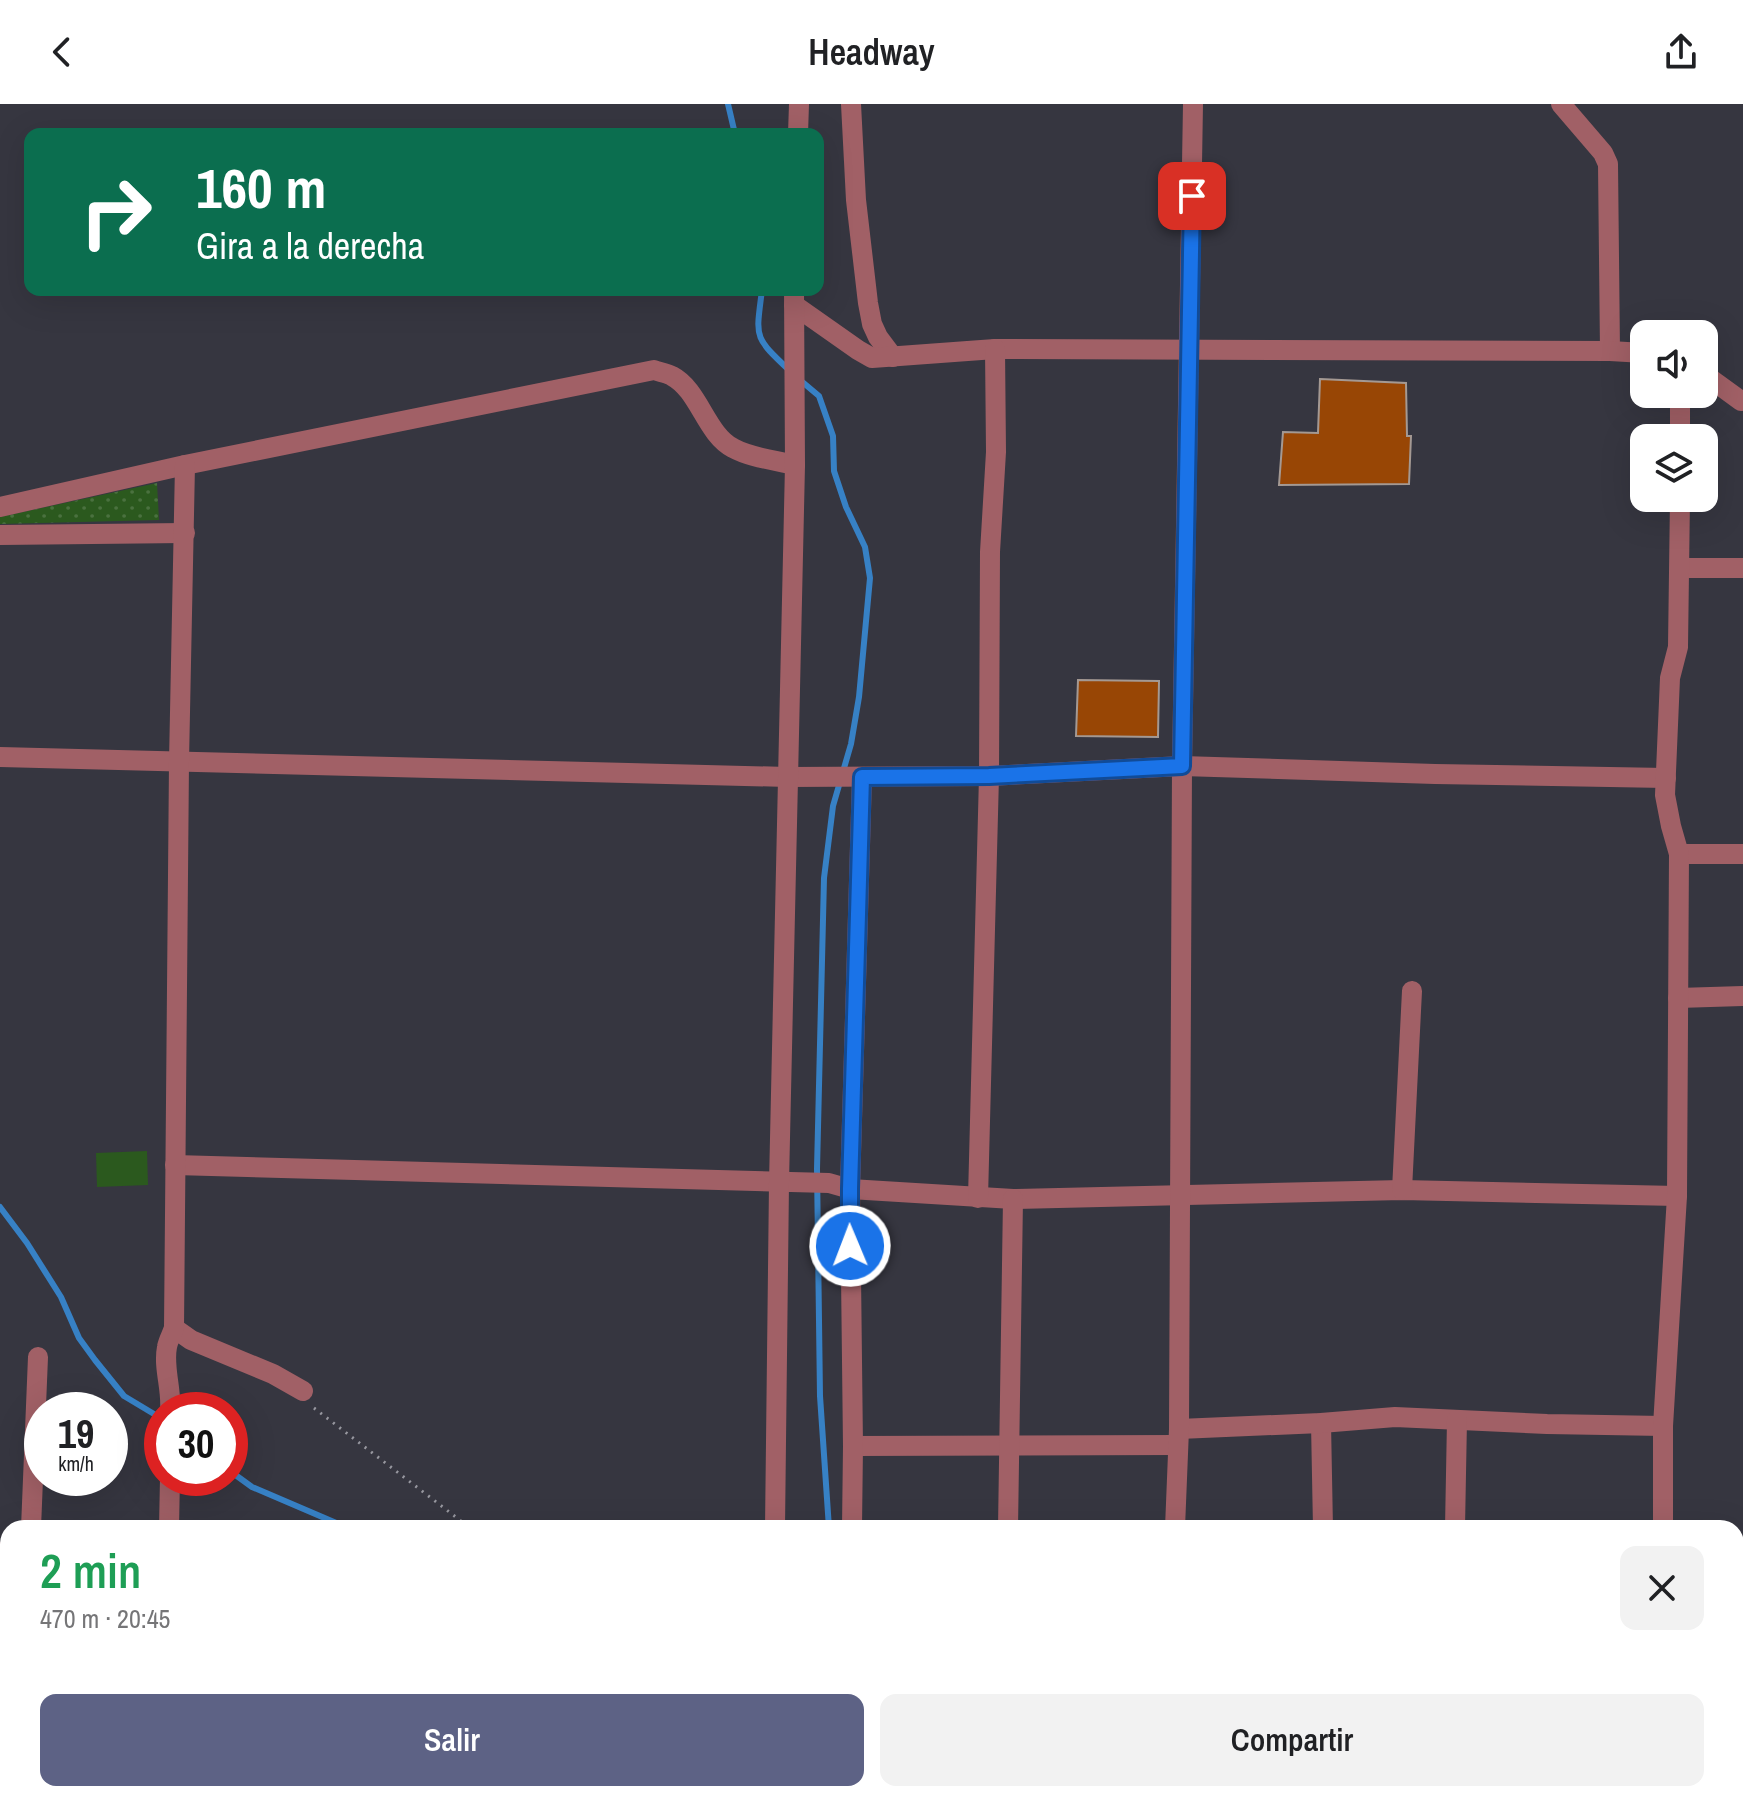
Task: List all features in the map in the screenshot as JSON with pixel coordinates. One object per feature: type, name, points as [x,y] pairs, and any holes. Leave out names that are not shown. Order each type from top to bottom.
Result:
[{"type":"street","points":[[798,128],[799,104]]},
{"type":"street","points":[[851,104],[856,200],[868,303],[878,337],[893,357]]},
{"type":"street","points":[[1175,1520],[1182,766],[1193,104]]},
{"type":"street","points":[[1561,104],[1603,153],[1608,164],[1610,351]]},
{"type":"street","points":[[794,298],[872,358],[995,349],[1630,352]]},
{"type":"street","points":[[775,1520],[779,1183],[795,465],[794,298]]},
{"type":"street","points":[[978,1198],[989,776],[990,552],[996,452],[995,349]]},
{"type":"street","points":[[0,507],[185,465],[654,370],[672,376],[683,385],[718,435],[732,448],[795,465]]},
{"type":"street","points":[[1718,384],[1741,401]]},
{"type":"street","points":[[170,1392],[166,1359],[167,1345],[174,1328],[185,465]]},
{"type":"street","points":[[1663,1520],[1663,1426],[1677,1196],[1679,854],[1665,795],[1670,678],[1678,647],[1680,512]]},
{"type":"street","points":[[0,535],[185,533]]},
{"type":"street","points":[[1680,568],[1743,568]]},
{"type":"street","points":[[0,757],[787,777],[989,776],[1182,766],[1666,778]]},
{"type":"street","points":[[852,1520],[850,1189],[862,777]]},
{"type":"street","points":[[1679,854],[1743,854]]},
{"type":"street","points":[[1402,1190],[1412,991]]},
{"type":"street","points":[[1678,998],[1743,996]]},
{"type":"street","points":[[175,1165],[829,1183],[850,1189],[1013,1199],[1402,1190],[1677,1196]]},
{"type":"street","points":[[1008,1520],[1013,1199]]},
{"type":"street","points":[[174,1328],[191,1340],[273,1374],[303,1391]]},
{"type":"street","points":[[31,1520],[38,1357]]},
{"type":"street","points":[[853,1446],[1178,1437],[1395,1417],[1663,1426]]},
{"type":"street","points":[[1455,1520],[1457,1420]]},
{"type":"street","points":[[1321,1423],[1323,1520]]},
{"type":"street","points":[[169,1520],[170,1496]]},
{"type":"path","points":[[303,1391],[316,1411],[459,1520]]},
{"type":"green space","points":[[157,483],[159,520],[0,524],[0,517]]},
{"type":"green space","points":[[147,1151],[148,1185],[97,1187],[96,1153]]},
{"type":"building","points":[[1320,379],[1406,383],[1407,436],[1411,436],[1409,484],[1279,485],[1283,432],[1318,433]]},
{"type":"building","points":[[1078,680],[1159,681],[1158,737],[1076,736]]},
{"type":"waterway","points":[[728,104],[734,128]]},
{"type":"waterway","points":[[761,296],[760,335],[769,350],[789,370]]},
{"type":"waterway","points":[[800,380],[819,396],[833,436],[834,471],[846,507],[865,547],[870,578],[859,697],[851,744],[833,806],[824,878],[817,1169],[820,1396],[828,1520]]},
{"type":"waterway","points":[[0,1207],[61,1297],[79,1338],[124,1396],[144,1408]]},
{"type":"waterway","points":[[248,1484],[329,1520]]},
{"type":"route","points":[[850,1246],[862,777],[989,776],[1182,766],[1192,196]]}]
